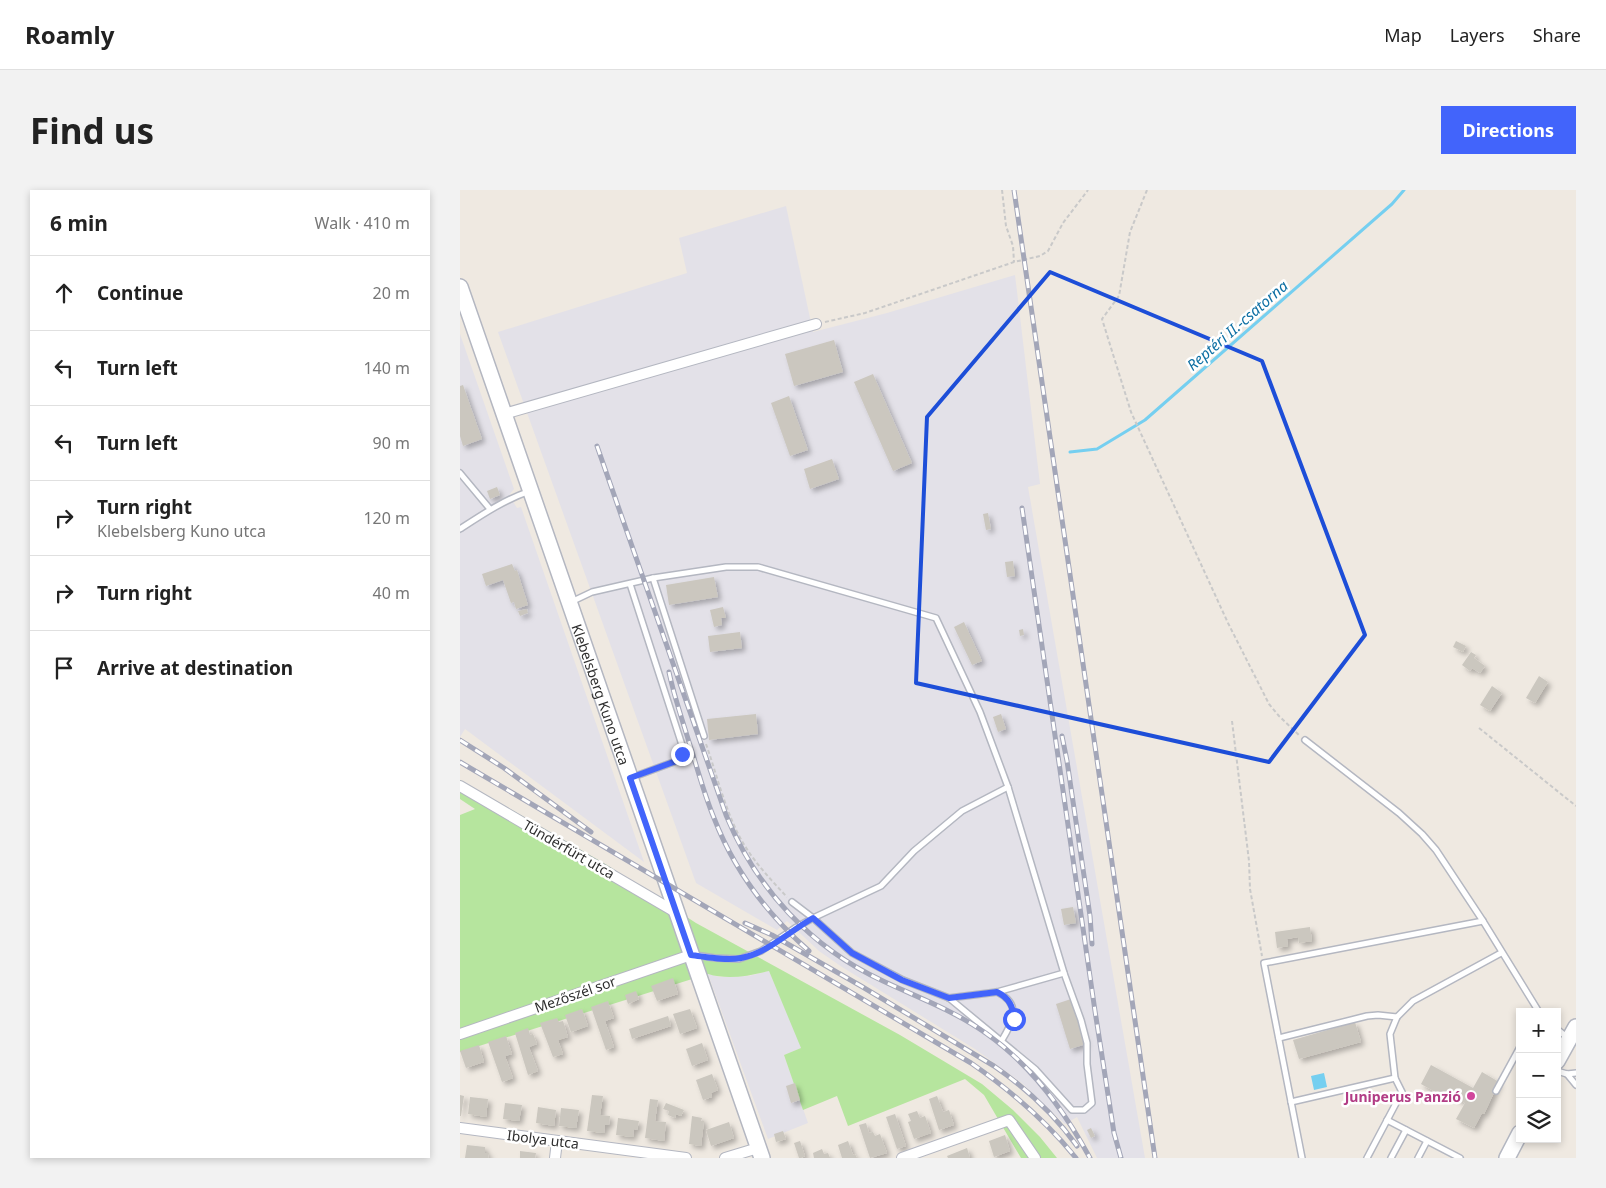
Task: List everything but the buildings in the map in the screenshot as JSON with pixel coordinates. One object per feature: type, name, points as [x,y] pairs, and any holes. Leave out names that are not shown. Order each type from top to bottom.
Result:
[{"type":"street","name":"Klebelsberg Kuno utca","points":[[460,287],[760,1153]]},
{"type":"street","points":[[504,414],[816,324]]},
{"type":"street","name":"Tündérfürt utca","points":[[460,786],[678,913]]},
{"type":"street","name":"Mezőszél sor","points":[[460,1034],[691,955]]},
{"type":"street","points":[[1560,1053],[1568,1032]]},
{"type":"street","points":[[902,1158],[1009,1120],[1035,1158]]},
{"type":"street","name":"Ibolya utca","points":[[460,1128],[686,1158]]},
{"type":"street","points":[[555,1158],[557,1141]]},
{"type":"street","points":[[1507,1158],[1516,1141]]},
{"type":"street","points":[[725,1158],[760,1153]]},
{"type":"lane","points":[[460,473],[490,509]]},
{"type":"lane","points":[[460,529],[490,509],[530,490]]},
{"type":"lane","points":[[569,603],[592,592],[653,578],[726,567],[758,567],[936,618],[980,712],[1008,787],[1064,973],[1081,1020],[1087,1043],[1087,1064],[1092,1103],[1084,1110],[1072,1110],[1035,1069],[949,998],[902,980],[852,953],[792,902]]},
{"type":"lane","points":[[653,578],[704,736]]},
{"type":"lane","points":[[630,584],[682,745],[682,754],[679,760],[630,778]]},
{"type":"lane","points":[[1305,740],[1399,813],[1436,850],[1483,921],[1536,1008]]},
{"type":"lane","points":[[691,955],[727,959],[750,956],[761,952],[813,918],[881,886],[914,851],[962,810],[1008,787]]},
{"type":"lane","points":[[1302,1158],[1264,963],[1483,921]]},
{"type":"lane","points":[[1367,1158],[1402,1092],[1395,1078],[1390,1034],[1397,1018],[1413,1001],[1501,953]]},
{"type":"lane","points":[[949,998],[997,992],[1064,973]]},
{"type":"lane","points":[[997,992],[1004,996],[1013,1008],[1014,1019],[1002,1040]]},
{"type":"lane","points":[[1278,1038],[1367,1016],[1397,1018]]},
{"type":"lane","points":[[1496,1090],[1517,1053]]},
{"type":"lane","points":[[1561,1072],[1576,1073]]},
{"type":"lane","points":[[1567,1074],[1576,1085]]},
{"type":"lane","points":[[1291,1102],[1395,1078]]},
{"type":"lane","points":[[1388,1120],[1460,1158]]},
{"type":"lane","points":[[1391,1158],[1406,1130]]},
{"type":"lane","points":[[1418,1158],[1427,1141]]},
{"type":"path","points":[[1002,190],[1006,226],[1013,246],[1014,262]]},
{"type":"path","points":[[816,324],[865,313],[1014,262],[1040,256],[1048,251],[1063,223],[1088,190]]},
{"type":"path","points":[[1147,190],[1130,232],[1119,296],[1102,319],[1135,420],[1228,623],[1269,704],[1305,740]]},
{"type":"path","points":[[1232,721],[1249,861],[1250,889],[1264,963]]},
{"type":"path","points":[[1478,728],[1576,806]]},
{"type":"path","points":[[704,736],[726,802],[744,845],[768,876],[792,902]]},
{"type":"highlighted area","points":[[1050,272],[1262,361],[1365,635],[1269,762],[916,683],[927,417]]},
{"type":"shaded area","points":[[786,206],[813,332],[887,313],[1015,275],[1040,484],[1028,487],[1145,1158],[1097,1158],[1077,1117],[1065,1124],[1022,1083],[975,1049],[842,967],[819,951],[787,921],[777,930],[696,883],[498,332],[687,273],[679,238]]},
{"type":"shaded area","points":[[460,334],[514,489],[510,494],[511,498],[517,508],[521,507],[644,862],[465,729],[460,737]]},
{"type":"shaded area","points":[[769,971],[802,1048],[784,1055],[808,1123],[768,1139],[708,974],[720,977],[749,976]]},
{"type":"green space","points":[[460,780],[607,865],[696,923],[900,1035],[982,1084],[1013,1110],[1040,1137],[1057,1158],[1021,1158],[984,1095],[965,1079],[848,1126],[837,1096],[803,1110],[784,1055],[801,1048],[769,971],[731,977],[708,974],[460,1052],[460,815],[475,809],[460,799]]},
{"type":"water","points":[[1324,1073],[1327,1087],[1314,1090],[1311,1076]]},
{"type":"waterway","name":"Reptéri II.-csatorna","points":[[1070,452],[1097,449],[1145,420],[1392,204],[1404,190]]},
{"type":"railway","points":[[1014,190],[1155,1158]]},
{"type":"railway","points":[[597,446],[726,815],[738,842],[753,867],[789,913],[832,951],[883,981],[962,1018],[1003,1047],[1046,1090],[1090,1158]]},
{"type":"railway","points":[[1022,508],[1095,1011],[1114,1133],[1121,1158]]},
{"type":"railway","points":[[669,672],[710,809],[722,837],[742,873],[766,907],[809,951]]},
{"type":"railway","points":[[1062,736],[1090,916],[1092,944]]},
{"type":"railway","points":[[460,740],[504,768],[591,832]]},
{"type":"railway","points":[[460,762],[971,1063],[1027,1107],[1076,1158]]},
{"type":"railway","points":[[745,923],[772,935],[861,986],[994,1066],[1039,1102],[1077,1146]]},
{"type":"place","name":"Juniperus Panzió","points":[[1471,1096]]},
{"type":"route","points":[[682,754],[679,760],[630,778],[691,955],[727,959],[739,959],[750,956],[761,952],[813,918],[852,953],[902,980],[949,998],[997,992],[1009,1001],[1013,1008],[1014,1019]]}]
